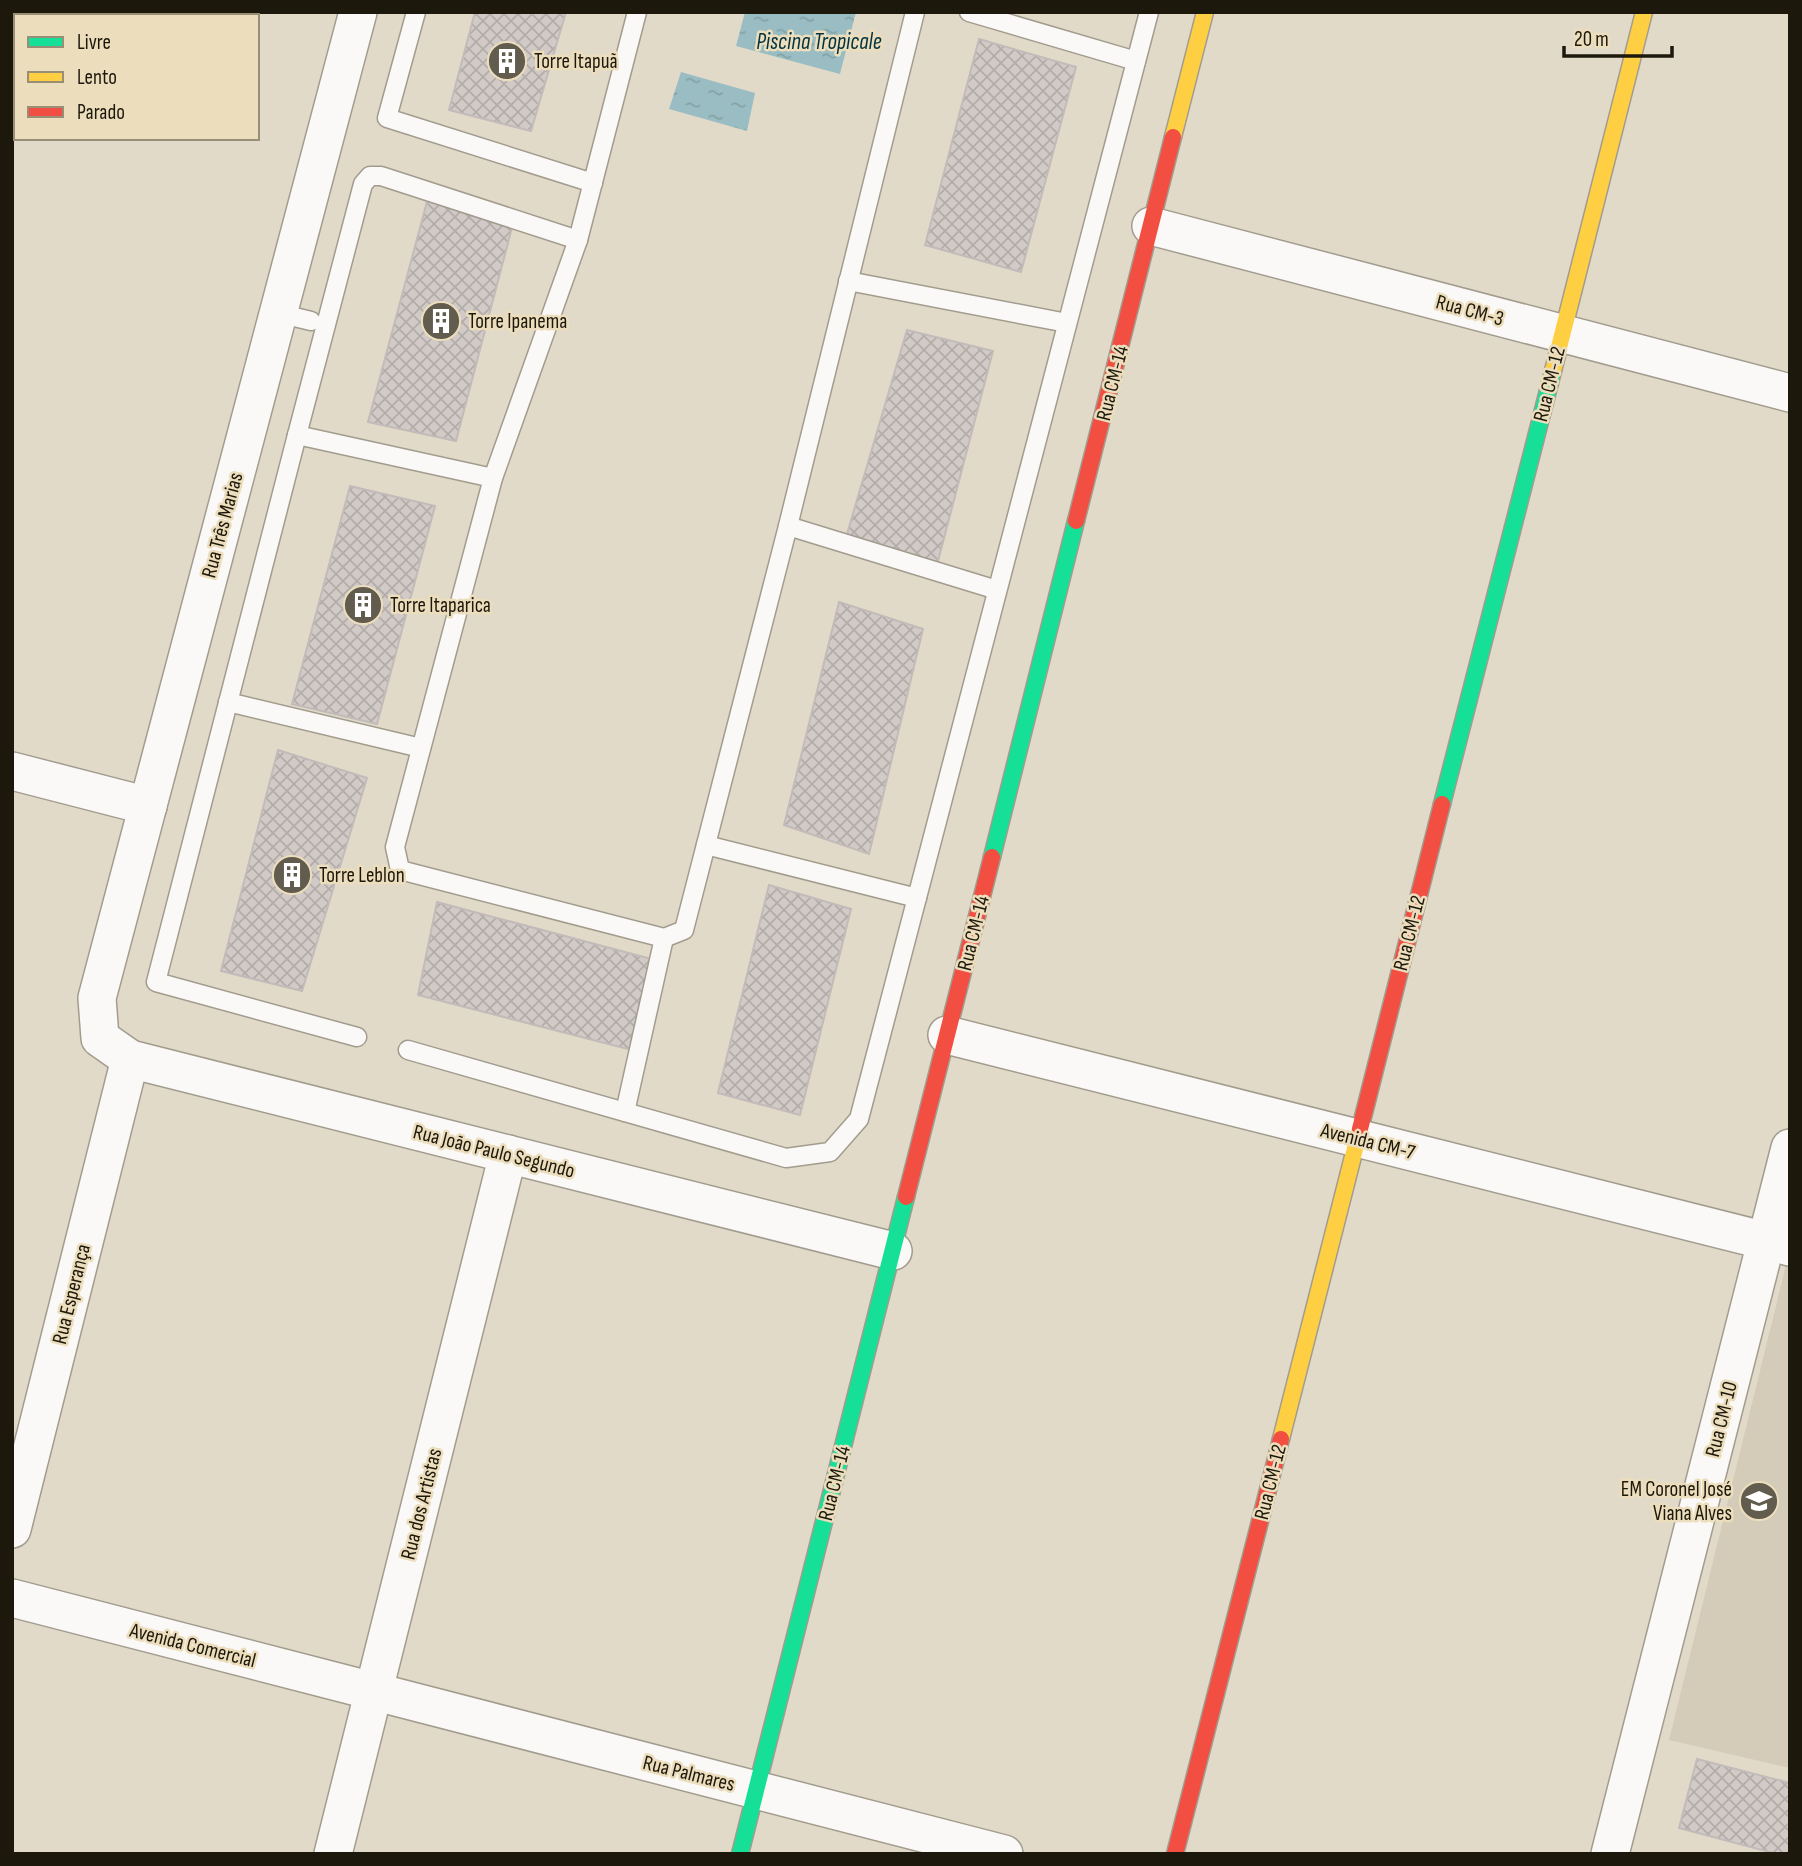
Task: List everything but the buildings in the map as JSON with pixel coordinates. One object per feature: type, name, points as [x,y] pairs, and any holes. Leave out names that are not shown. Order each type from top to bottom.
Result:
[{"type":"street","name":"Rua Três Marias","points":[[100,1038],[97,998],[148,806],[295,317],[358,12]]},
{"type":"street","name":"Rua CM-14","points":[[740,1854],[1205,12]]},
{"type":"street","name":"Rua CM-12","points":[[1175,1854],[1644,12]]},
{"type":"street","name":"Rua CM-3","points":[[1151,226],[1790,393]]},
{"type":"street","points":[[12,771],[148,806]]},
{"type":"street","name":"Avenida CM-7","points":[[947,1035],[1778,1244]]},
{"type":"street","name":"Rua João Paulo Segundo","points":[[100,1038],[130,1059],[893,1251]]},
{"type":"street","name":"Rua Esperança","points":[[12,1529],[130,1059]]},
{"type":"street","name":"Rua CM-10","points":[[1610,1854],[1778,1244],[1790,1148]]},
{"type":"street","name":"Rua dos Artistas","points":[[334,1854],[508,1154]]},
{"type":"street","name":"Avenida Comercial","points":[[12,1598],[374,1691]]},
{"type":"street","name":"Rua Palmares","points":[[374,1691],[1004,1854]]},
{"type":"lane","points":[[416,12],[387,118],[593,183]]},
{"type":"lane","points":[[637,12],[578,240],[493,478],[395,847],[400,870],[664,938],[684,930],[788,526],[915,12]]},
{"type":"lane","points":[[969,12],[1136,61]]},
{"type":"lane","points":[[408,1050],[786,1158],[830,1152],[859,1119],[1149,12]]},
{"type":"lane","points":[[356,1037],[156,982],[363,184],[370,176],[381,176],[578,240]]},
{"type":"lane","points":[[848,281],[1068,323]]},
{"type":"lane","points":[[297,435],[493,478]]},
{"type":"lane","points":[[788,526],[997,590]]},
{"type":"lane","points":[[228,702],[421,748]]},
{"type":"lane","points":[[706,845],[917,898]]},
{"type":"lane","points":[[625,1112],[664,938]]},
{"type":"shaded area","name":"EM Coronel José Viana Alves","points":[[1787,1261],[1790,1262],[1790,1768],[1669,1740]]},
{"type":"water","name":"Piscina Tropicale","points":[[745,12],[856,12],[840,74],[736,46]]},
{"type":"water","name":"Piscina Tropicale","points":[[681,72],[755,93],[747,131],[669,109]]},
{"type":"traffic: fast","points":[[1442,804],[1553,371]]},
{"type":"traffic: fast","points":[[992,857],[1076,521]]},
{"type":"traffic: fast","points":[[740,1854],[906,1197]]},
{"type":"traffic: slow","points":[[1173,137],[1205,12]]},
{"type":"traffic: slow","points":[[1553,371],[1644,12]]},
{"type":"traffic: slow","points":[[1281,1439],[1360,1129]]},
{"type":"traffic: jam","points":[[1076,521],[1173,137]]},
{"type":"traffic: jam","points":[[1360,1129],[1442,804]]},
{"type":"traffic: jam","points":[[906,1197],[992,857]]},
{"type":"traffic: jam","points":[[1175,1854],[1281,1439]]},
{"type":"place","name":"Torre Itapuã","points":[[507,61]]},
{"type":"place","name":"Torre Ipanema","points":[[441,321]]},
{"type":"place","name":"Torre Itaparica","points":[[363,605]]},
{"type":"place","name":"Torre Leblon","points":[[292,875]]},
{"type":"place","name":"EM Coronel José Viana Alves","points":[[1759,1501]]}]
